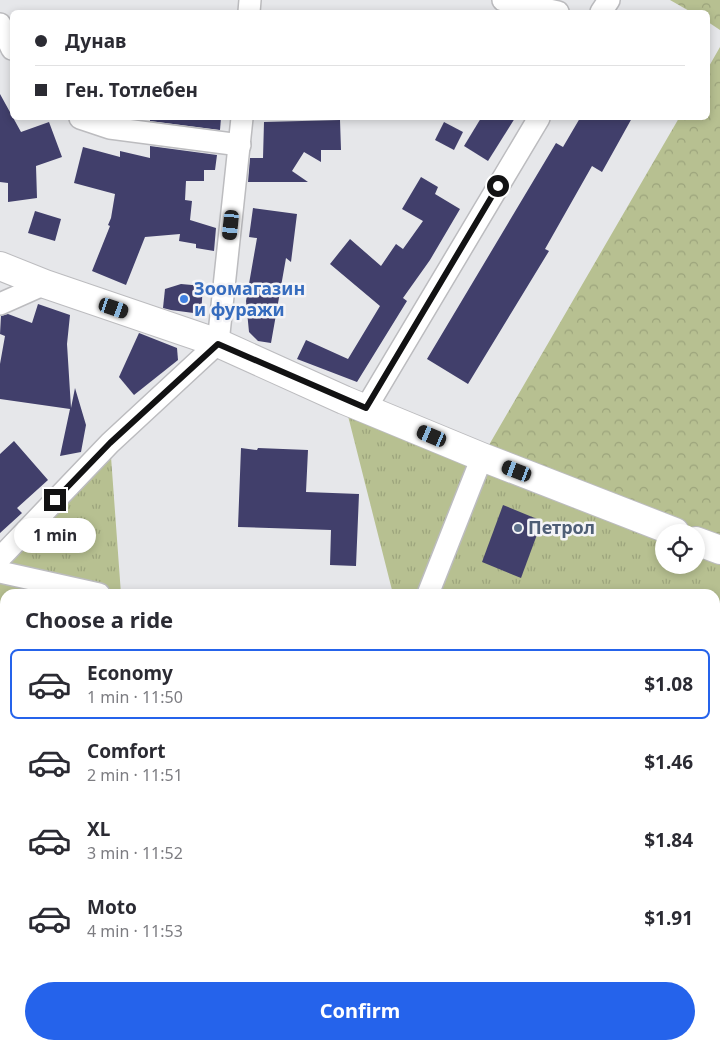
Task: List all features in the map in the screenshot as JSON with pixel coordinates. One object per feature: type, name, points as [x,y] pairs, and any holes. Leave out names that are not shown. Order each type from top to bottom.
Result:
[{"type":"street","points":[[503,0],[549,10]]},
{"type":"street","points":[[0,24],[10,45]]},
{"type":"street","points":[[86,120],[110,128],[240,145]]},
{"type":"street","points":[[0,558],[110,443],[218,344],[242,120]]},
{"type":"street","points":[[366,408],[538,120]]},
{"type":"street","points":[[0,266],[45,284],[218,344],[482,457],[655,524]]},
{"type":"street","points":[[0,304],[45,284]]},
{"type":"street","points":[[430,589],[482,457]]},
{"type":"street","points":[[705,544],[720,550]]},
{"type":"street","points":[[0,572],[76,589]]},
{"type":"green space","points":[[670,0],[720,0],[720,30],[710,23],[710,10],[688,10]]},
{"type":"green space","points":[[720,47],[720,550],[705,544],[705,524],[655,525],[482,457],[678,120],[710,120],[710,64]]},
{"type":"green space","points":[[344,400],[655,528],[655,574],[705,574],[705,544],[720,550],[720,589],[392,589]]},
{"type":"green space","points":[[110,443],[121,589],[0,589],[0,558]]},
{"type":"building","points":[[0,94],[10,112],[10,120],[14,120],[21,132],[49,122],[62,157],[36,166],[37,198],[8,202],[8,183],[0,182]]},
{"type":"building","points":[[150,120],[221,120],[220,130]]},
{"type":"building","points":[[340,120],[341,150],[321,150],[321,162],[304,152],[292,171],[308,182],[248,182],[250,158],[263,158],[264,122]]},
{"type":"building","points":[[480,120],[514,120],[488,161],[464,146]]},
{"type":"building","points":[[579,120],[631,120],[602,172],[592,166],[545,249],[549,251],[468,384],[427,359],[556,143],[563,147]]},
{"type":"building","points":[[444,122],[463,132],[454,150],[435,140]]},
{"type":"building","points":[[150,146],[217,155],[215,170],[204,170],[204,181],[186,181],[185,200],[192,201],[190,220],[216,228],[214,251],[196,248],[196,244],[179,241],[180,234],[145,237],[126,285],[92,271],[110,226],[108,225],[115,194],[74,183],[83,147],[120,157],[120,151],[150,158]]},
{"type":"building","points":[[421,177],[438,187],[435,194],[460,209],[430,260],[403,298],[407,301],[357,382],[297,359],[306,340],[348,359],[380,306],[330,264],[350,239],[381,266],[396,244],[403,249],[423,221],[402,209]]},
{"type":"building","points":[[253,208],[297,214],[291,262],[286,258],[271,343],[258,341],[249,332],[246,301],[257,238],[249,237]]},
{"type":"building","points":[[35,211],[61,219],[55,241],[28,233]]},
{"type":"building","points":[[181,284],[203,286],[201,314],[163,308],[165,289]]},
{"type":"building","points":[[38,304],[70,315],[67,344],[71,408],[75,388],[86,425],[81,452],[60,456],[70,409],[0,399],[0,364],[5,336],[0,334],[1,316],[8,314],[32,323]]},
{"type":"building","points":[[139,333],[177,348],[178,360],[134,395],[119,377]]},
{"type":"building","points":[[14,441],[48,480],[17,508],[22,513],[0,533],[0,454]]},
{"type":"building","points":[[241,448],[257,450],[258,448],[308,450],[306,492],[359,494],[356,566],[330,565],[331,530],[238,527]]},
{"type":"building","points":[[503,505],[542,521],[521,578],[482,562]]},
{"type":"place","name":"Зоомагазин и фуражи","points":[[184,299]]},
{"type":"place","name":"Петрол","points":[[518,528]]},
{"type":"route","points":[[55,500],[110,443],[218,344],[366,408],[498,186]]}]
